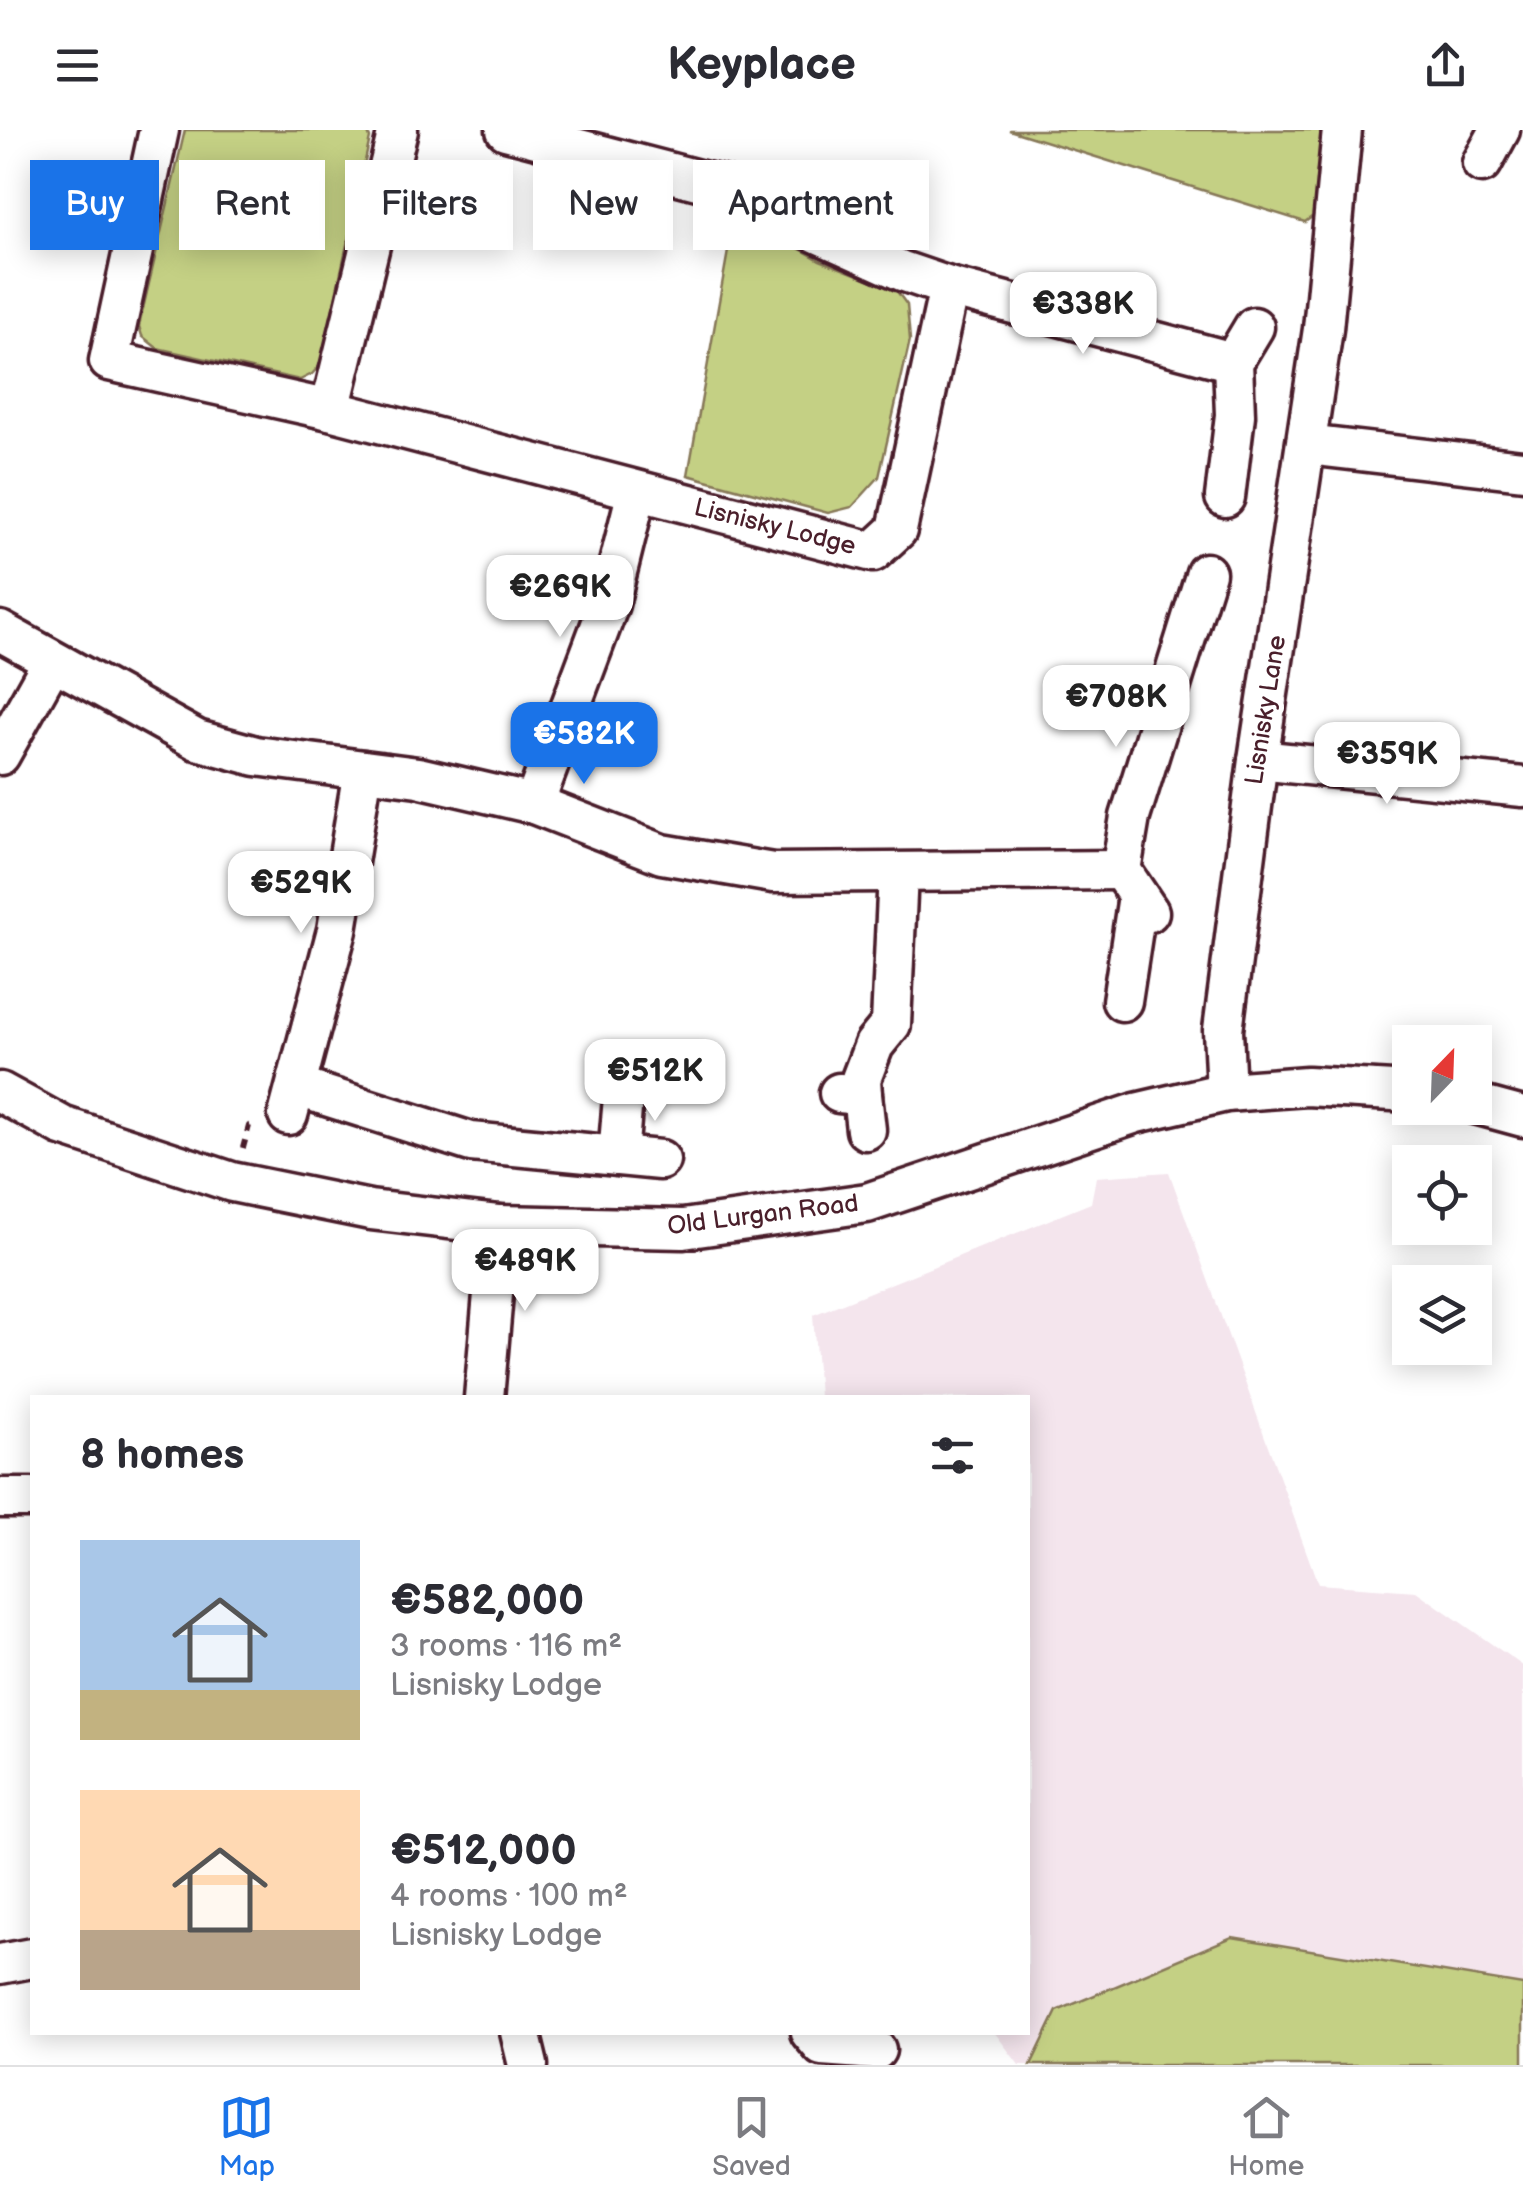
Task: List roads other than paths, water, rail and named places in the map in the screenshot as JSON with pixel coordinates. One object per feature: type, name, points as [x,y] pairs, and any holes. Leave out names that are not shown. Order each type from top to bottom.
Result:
[{"type":"street","name":"Lisnisky Lodge","points":[[158,130],[109,360],[330,410],[873,552],[897,530],[949,287]]},
{"type":"street","points":[[330,410],[398,130]]},
{"type":"street","points":[[506,130],[744,192],[802,226],[902,271],[949,287],[1233,362]]},
{"type":"street","name":"Lisnisky Lane","points":[[1226,1092],[1222,1030],[1323,330],[1342,130]]},
{"type":"street","points":[[1482,164],[1500,130]]},
{"type":"street","points":[[1225,496],[1234,415],[1233,362],[1254,327]]},
{"type":"street","points":[[1307,445],[1523,470]]},
{"type":"street","points":[[534,804],[609,604],[637,491]]},
{"type":"street","points":[[1122,1001],[1136,892],[1130,817],[1192,591]]},
{"type":"street","points":[[0,631],[197,740],[256,756],[418,776],[534,804],[662,854],[774,874],[898,873],[1136,892]]},
{"type":"street","points":[[0,754],[52,662]]},
{"type":"street","points":[[1258,760],[1523,787]]},
{"type":"street","points":[[363,770],[337,930],[293,1102],[471,1142],[660,1160]]},
{"type":"street","points":[[855,1106],[874,1045],[891,1024],[898,873]]},
{"type":"street","points":[[618,1156],[624,1086]]},
{"type":"street","name":"Old Lurgan Road","points":[[0,1092],[62,1126],[232,1182],[370,1210],[499,1225],[683,1229],[866,1203],[1136,1113],[1226,1092],[1307,1086],[1392,1091]]},
{"type":"street","points":[[1492,1109],[1523,1117]]},
{"type":"street","points":[[484,1395],[499,1225]]},
{"type":"street","points":[[0,1498],[30,1498]]},
{"type":"street","points":[[0,1964],[30,1958]]},
{"type":"street","points":[[521,2035],[528,2065]]},
{"type":"street","points":[[814,2048],[876,2050]]}]
